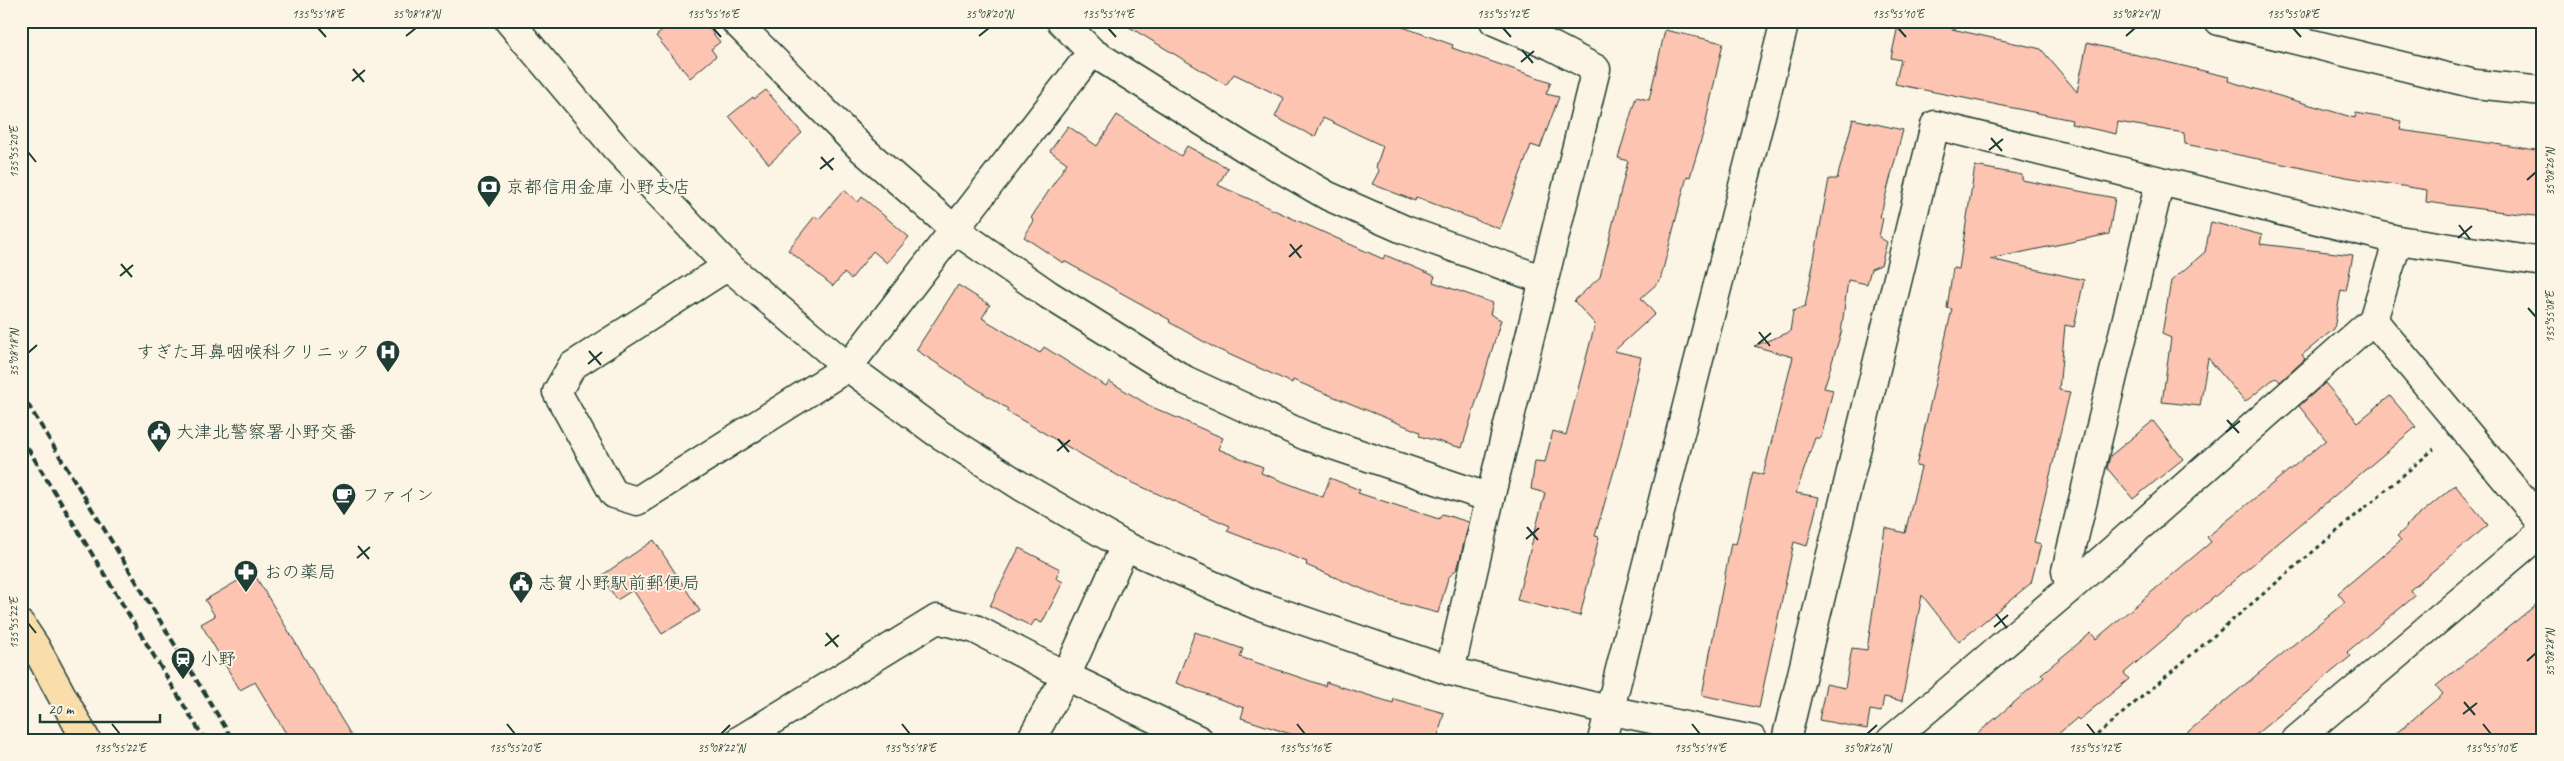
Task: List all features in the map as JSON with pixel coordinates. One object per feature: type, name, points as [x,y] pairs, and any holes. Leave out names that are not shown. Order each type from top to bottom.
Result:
[{"type":"main road","points":[[21,626],[35,646],[86,740]]},
{"type":"street","points":[[509,21],[614,146],[728,266],[848,367],[936,432],[1021,486],[1125,546],[1252,603],[1450,672],[1608,710],[1754,740]]},
{"type":"street","points":[[734,21],[861,148],[954,229],[1049,295],[1185,380],[1306,436],[1490,498]]},
{"type":"street","points":[[1061,21],[1092,52],[1244,148],[1328,196],[1405,230],[1544,280]]},
{"type":"street","points":[[1450,672],[1490,498],[1596,69],[1552,46],[1494,21]]},
{"type":"street","points":[[1602,740],[1608,710],[1785,21]]},
{"type":"street","points":[[2219,21],[2475,84],[2543,90]]},
{"type":"street","points":[[728,266],[572,366],[558,392],[614,494],[636,501],[848,367],[1092,52]]},
{"type":"street","points":[[1786,740],[1935,125],[2398,240],[2543,262]]},
{"type":"street","points":[[2070,588],[2066,571],[2160,181]]},
{"type":"street","points":[[1891,740],[2070,588],[2373,320],[2398,240]]},
{"type":"street","points":[[2373,320],[2543,524]]},
{"type":"street","points":[[2296,740],[2543,532]]},
{"type":"street","points":[[1031,740],[1066,676],[1125,546]]},
{"type":"street","points":[[740,740],[937,619],[975,629],[1066,676],[1199,740]]},
{"type":"path","points":[[2091,740],[2461,425]]},
{"type":"building","points":[[674,21],[703,21],[720,42],[711,49],[716,56],[690,78],[656,36]]},
{"type":"building","points":[[1119,21],[1386,21],[1453,45],[1452,48],[1551,82],[1546,94],[1559,97],[1540,148],[1531,145],[1500,229],[1416,197],[1415,201],[1372,184],[1379,171],[1376,167],[1383,146],[1323,118],[1315,137],[1275,117],[1284,98],[1234,74],[1226,85]]},
{"type":"building","points":[[1899,21],[1954,21],[1952,29],[2041,49],[2077,92],[2087,43],[2229,77],[2228,81],[2355,118],[2356,113],[2402,121],[2400,130],[2543,151],[2543,217],[2426,202],[2427,190],[2346,177],[2185,144],[2184,133],[2118,122],[2116,134],[2071,124],[2072,120],[1895,84],[1901,60],[1891,58]]},
{"type":"building","points":[[1665,30],[1723,43],[1704,130],[1690,177],[1687,176],[1660,281],[1641,298],[1655,314],[1614,351],[1641,357],[1620,450],[1595,536],[1599,537],[1580,616],[1517,600],[1545,493],[1531,489],[1535,461],[1545,462],[1553,431],[1566,435],[1595,324],[1574,301],[1600,277],[1628,161],[1618,158],[1636,97],[1649,100]]},
{"type":"building","points":[[766,90],[802,133],[769,164],[729,116],[753,97],[754,99]]},
{"type":"building","points":[[1117,115],[1181,156],[1187,146],[1228,168],[1218,185],[1383,259],[1385,255],[1435,276],[1433,282],[1493,303],[1490,314],[1501,320],[1462,448],[1419,436],[1420,432],[1293,380],[1292,383],[1215,348],[1169,322],[1170,320],[1064,261],[1063,263],[1024,237],[1034,221],[1031,218],[1067,163],[1050,151],[1068,126],[1097,146]]},
{"type":"building","points":[[1853,119],[1903,130],[1880,217],[1883,218],[1879,237],[1887,242],[1881,265],[1871,269],[1867,284],[1848,280],[1841,333],[1824,388],[1833,390],[1821,438],[1815,438],[1796,493],[1819,497],[1807,546],[1794,542],[1759,708],[1702,695],[1731,543],[1736,544],[1753,472],[1763,475],[1793,357],[1754,346],[1790,332],[1793,311],[1805,307],[1829,179],[1837,179]]},
{"type":"building","points":[[1975,166],[2022,175],[2022,180],[2115,198],[2109,234],[1990,259],[2084,280],[2074,327],[2065,325],[2059,390],[2070,392],[2034,542],[2041,544],[2031,583],[1959,642],[1922,595],[1902,701],[1884,697],[1881,712],[1870,710],[1867,729],[1819,720],[1826,684],[1845,688],[1852,648],[1867,650],[1885,528],[1905,533],[1921,467],[1916,466],[1952,309],[1947,308],[1953,268],[1959,269]]},
{"type":"building","points":[[844,190],[858,202],[862,197],[909,237],[887,263],[873,251],[851,279],[844,273],[833,286],[788,250],[815,216],[819,219]]},
{"type":"building","points":[[2211,222],[2262,235],[2260,244],[2353,255],[2346,291],[2341,290],[2334,329],[2302,355],[2305,359],[2280,382],[2276,377],[2245,402],[2208,358],[2200,406],[2162,402],[2171,338],[2162,334],[2171,281],[2205,252]]},
{"type":"building","points":[[958,285],[990,305],[982,318],[1040,353],[1044,347],[1106,386],[1109,381],[1150,406],[1223,438],[1218,449],[1263,467],[1261,473],[1323,497],[1330,478],[1360,490],[1358,493],[1439,519],[1442,514],[1469,522],[1459,563],[1456,570],[1448,578],[1438,613],[1388,600],[1306,565],[1307,562],[1227,531],[1230,526],[1122,478],[1006,411],[1008,409],[916,350]]},
{"type":"building","points":[[2325,383],[2358,422],[2390,396],[2416,427],[2124,673],[2129,679],[2051,740],[1970,740],[2044,677],[2041,674],[2091,633],[2096,639],[2211,542],[2207,537],[2326,440],[2299,406]]},
{"type":"building","points":[[2153,421],[2183,459],[2133,499],[2107,468],[2110,456]]},
{"type":"building","points":[[2455,485],[2488,525],[2410,590],[2415,596],[2347,652],[2351,656],[2249,740],[2178,740],[2345,602],[2338,593],[2401,540],[2397,536],[2406,526]]},
{"type":"building","points":[[654,540],[700,611],[662,634],[633,590],[617,600],[601,576]]},
{"type":"building","points":[[1019,548],[1060,569],[1056,578],[1063,582],[1042,623],[1035,620],[1031,626],[990,606]]},
{"type":"building","points":[[253,572],[354,740],[290,740],[255,682],[240,690],[201,624],[215,616],[205,600]]},
{"type":"building","points":[[2543,599],[2543,740],[2388,740],[2443,694],[2436,686]]},
{"type":"building","points":[[1195,632],[1243,649],[1240,657],[1325,686],[1326,682],[1393,703],[1394,699],[1444,713],[1437,740],[1309,740],[1241,718],[1244,708],[1176,683]]},
{"type":"railway","points":[[21,393],[233,740]]},
{"type":"railway","points":[[21,437],[205,740]]},
{"type":"place","name":"京都信用金庫 小野支店","points":[[489,208]]},
{"type":"place","name":"すぎた耳鼻咽喉科クリニック","points":[[388,373]]},
{"type":"place","name":"大津北警察署小野交番","points":[[159,453]]},
{"type":"place","name":"ファイン","points":[[344,516]]},
{"type":"place","name":"おの薬局","points":[[246,593]]},
{"type":"place","name":"志賀小野駅前郵便局","points":[[521,604]]},
{"type":"place","name":"小野","points":[[183,680]]}]
